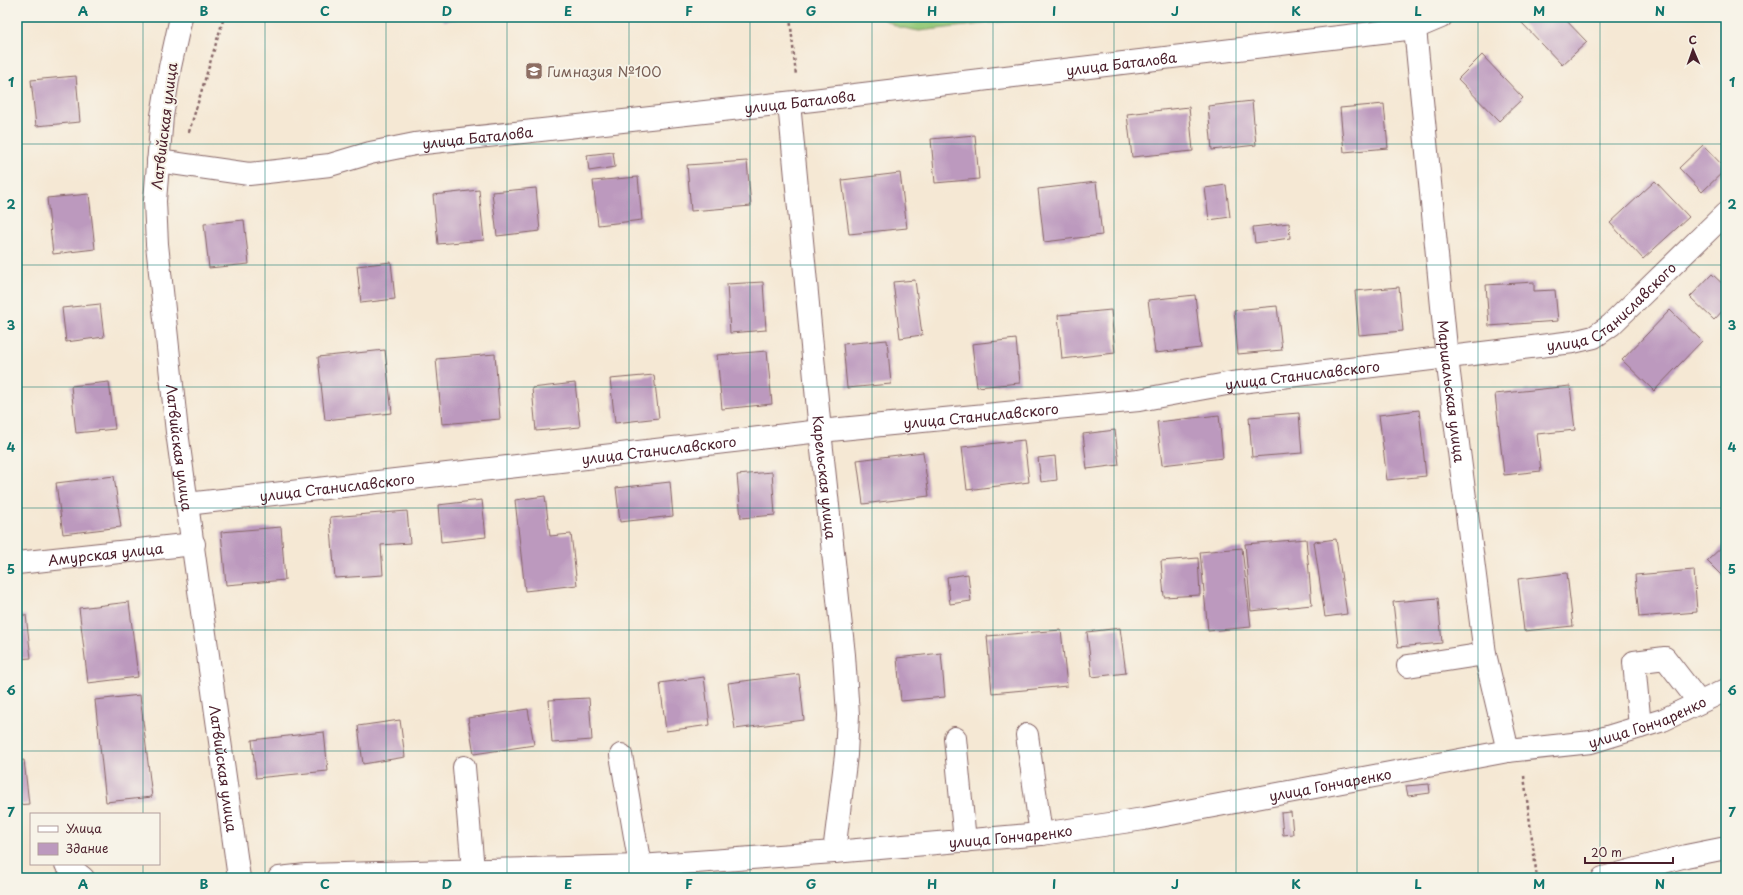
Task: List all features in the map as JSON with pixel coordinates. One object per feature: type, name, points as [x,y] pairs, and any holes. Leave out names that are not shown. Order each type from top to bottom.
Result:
[{"type":"street","name":"Латвийская улица","points":[[181,17],[164,102],[155,201],[157,244],[177,432],[240,878]]},
{"type":"street","name":"улица Баталова","points":[[158,161],[249,174],[330,165],[370,153],[416,144],[789,103],[1414,28],[1441,17]]},
{"type":"street","name":"Маршальская улица","points":[[1414,28],[1447,358],[1485,654],[1508,751]]},
{"type":"street","name":"Карельская улица","points":[[789,103],[820,431],[844,655],[848,716],[846,755],[834,852]]},
{"type":"street","name":"улица Станиславского","points":[[187,504],[820,431],[1138,400],[1232,383],[1573,342],[1594,337],[1612,325],[1627,312],[1726,213]]},
{"type":"street","name":"Амурская улица","points":[[17,563],[194,544]]},
{"type":"street","points":[[1408,666],[1485,654]]},
{"type":"street","points":[[1640,727],[1634,662],[1665,658],[1700,702]]},
{"type":"street","name":"улица Гончаренко","points":[[279,878],[306,875],[640,866],[834,852],[1042,834],[1144,819],[1508,751],[1591,742],[1663,720],[1726,690]]},
{"type":"street","points":[[1027,735],[1042,834]]},
{"type":"street","points":[[954,738],[965,840]]},
{"type":"street","points":[[621,755],[640,866]]},
{"type":"street","points":[[464,767],[473,870]]},
{"type":"street","points":[[1603,878],[1686,856],[1726,848]]},
{"type":"street","points":[[67,865],[83,878]]},
{"type":"path","points":[[179,164],[224,17]]},
{"type":"path","points":[[789,103],[796,75],[790,17]]},
{"type":"path","points":[[1526,788],[1536,878]]},
{"type":"green space","points":[[880,17],[1048,17],[919,31],[898,27]]},
{"type":"building","points":[[443,17],[467,17],[467,18],[444,21]]},
{"type":"building","points":[[1527,17],[1563,17],[1587,42],[1562,65],[1522,23]]},
{"type":"building","points":[[1482,55],[1523,98],[1499,121],[1458,79]]},
{"type":"building","points":[[76,76],[80,122],[36,126],[31,80]]},
{"type":"building","points":[[1252,101],[1256,145],[1212,150],[1208,106]]},
{"type":"building","points":[[1384,104],[1388,148],[1344,152],[1340,108]]},
{"type":"building","points":[[1189,107],[1193,151],[1132,157],[1127,114]]},
{"type":"building","points":[[975,135],[979,179],[935,183],[931,139]]},
{"type":"building","points":[[1703,145],[1726,169],[1702,192],[1679,168]]},
{"type":"building","points":[[613,152],[615,167],[589,171],[587,155]]},
{"type":"building","points":[[747,161],[751,206],[691,211],[687,165]]},
{"type":"building","points":[[900,173],[907,228],[849,234],[842,180]]},
{"type":"building","points":[[638,177],[642,220],[598,225],[593,181]]},
{"type":"building","points":[[1655,181],[1689,217],[1643,259],[1610,223]]},
{"type":"building","points":[[1096,182],[1102,235],[1044,242],[1038,189]]},
{"type":"building","points":[[1226,185],[1230,217],[1209,220],[1205,188]]},
{"type":"building","points":[[536,188],[540,231],[497,236],[492,192]]},
{"type":"building","points":[[479,190],[484,240],[438,244],[433,195]]},
{"type":"building","points":[[89,194],[95,249],[53,254],[47,198]]},
{"type":"building","points":[[244,220],[249,264],[209,268],[204,224]]},
{"type":"building","points":[[1289,223],[1290,238],[1255,243],[1253,227]]},
{"type":"building","points":[[391,262],[395,299],[361,303],[357,266]]},
{"type":"building","points":[[1712,274],[1726,287],[1726,307],[1714,320],[1690,297]]},
{"type":"building","points":[[915,280],[922,335],[900,338],[893,282]]},
{"type":"building","points":[[763,282],[766,330],[730,333],[727,284]]},
{"type":"building","points":[[1534,282],[1534,291],[1555,290],[1558,321],[1489,326],[1486,285]]},
{"type":"building","points":[[1399,287],[1403,331],[1359,335],[1355,291]]},
{"type":"building","points":[[1195,295],[1201,348],[1155,353],[1148,300]]},
{"type":"building","points":[[100,304],[104,337],[66,342],[62,308]]},
{"type":"building","points":[[1277,306],[1282,350],[1238,354],[1234,310]]},
{"type":"building","points":[[1111,310],[1115,353],[1062,359],[1058,315]]},
{"type":"building","points":[[1670,310],[1702,341],[1654,391],[1622,360]]},
{"type":"building","points":[[1016,339],[1020,383],[977,387],[972,344]]},
{"type":"building","points":[[887,340],[891,384],[847,388],[843,344]]},
{"type":"building","points":[[385,350],[392,413],[325,420],[318,357]]},
{"type":"building","points":[[767,351],[772,404],[722,409],[717,355]]},
{"type":"building","points":[[495,354],[500,419],[442,424],[436,359]]},
{"type":"building","points":[[654,375],[659,418],[615,423],[610,379]]},
{"type":"building","points":[[109,382],[115,429],[76,433],[71,386]]},
{"type":"building","points":[[575,383],[580,427],[536,431],[532,388]]},
{"type":"building","points":[[1570,386],[1575,430],[1537,434],[1541,471],[1504,475],[1495,394]]},
{"type":"building","points":[[1419,410],[1426,476],[1387,480],[1379,415]]},
{"type":"building","points":[[1299,413],[1302,453],[1252,457],[1249,417]]},
{"type":"building","points":[[1219,415],[1223,458],[1162,465],[1157,422]]},
{"type":"building","points":[[1115,430],[1119,465],[1087,469],[1083,434]]},
{"type":"building","points":[[1024,440],[1029,482],[967,490],[962,447]]},
{"type":"building","points":[[923,452],[929,496],[863,504],[857,460]]},
{"type":"building","points":[[1055,456],[1057,480],[1041,482],[1038,458]]},
{"type":"building","points":[[772,472],[775,515],[741,518],[737,475]]},
{"type":"building","points":[[114,476],[121,527],[63,534],[56,483]]},
{"type":"building","points":[[670,482],[673,516],[620,522],[616,488]]},
{"type":"building","points":[[545,496],[550,536],[571,534],[577,585],[525,591],[515,500]]},
{"type":"building","points":[[482,500],[486,537],[441,542],[438,505]]},
{"type":"building","points":[[407,511],[410,543],[381,545],[383,575],[335,578],[330,517]]},
{"type":"building","points":[[281,527],[285,580],[226,585],[221,532]]},
{"type":"building","points":[[1306,539],[1312,605],[1251,611],[1245,544]]},
{"type":"building","points":[[1336,539],[1347,614],[1325,617],[1314,542]]},
{"type":"building","points":[[1726,543],[1726,580],[1707,561]]},
{"type":"building","points":[[1242,548],[1251,627],[1208,631],[1200,552]]},
{"type":"building","points":[[1198,558],[1200,595],[1164,597],[1161,561]]},
{"type":"building","points":[[1694,570],[1697,612],[1639,617],[1635,575]]},
{"type":"building","points":[[1567,573],[1573,626],[1524,631],[1518,579]]},
{"type":"building","points":[[968,574],[971,601],[950,604],[947,577]]},
{"type":"building","points":[[1438,598],[1442,643],[1398,647],[1393,602]]},
{"type":"building","points":[[129,602],[138,677],[88,683],[79,608]]},
{"type":"building","points":[[17,615],[26,615],[31,658],[17,659]]},
{"type":"building","points":[[1120,628],[1126,673],[1092,677],[1087,632]]},
{"type":"building","points":[[1061,630],[1067,686],[992,693],[987,636]]},
{"type":"building","points":[[941,653],[945,697],[901,701],[897,658]]},
{"type":"building","points":[[799,674],[804,720],[735,729],[728,683]]},
{"type":"building","points":[[704,677],[710,725],[666,731],[660,683]]},
{"type":"building","points":[[140,695],[152,797],[106,802],[95,700]]},
{"type":"building","points":[[589,698],[592,740],[552,743],[549,700]]},
{"type":"building","points":[[528,709],[534,745],[474,754],[468,718]]},
{"type":"building","points":[[400,720],[405,757],[363,764],[358,726]]},
{"type":"building","points":[[324,732],[328,771],[256,778],[252,740]]},
{"type":"building","points":[[24,760],[29,804],[17,805],[17,761]]},
{"type":"building","points":[[1429,784],[1430,793],[1408,796],[1406,786]]},
{"type":"building","points":[[1291,812],[1293,834],[1283,835],[1281,813]]},
{"type":"place","name":"Гимназия №100","points":[[534,71]]}]
